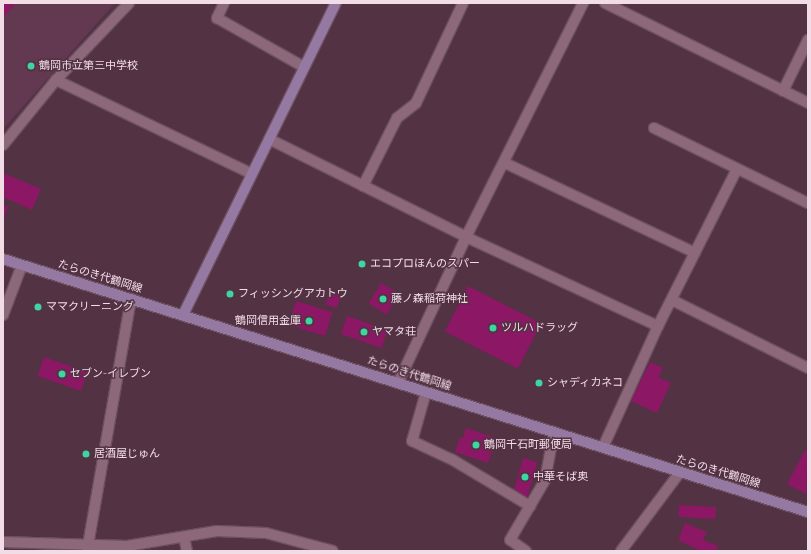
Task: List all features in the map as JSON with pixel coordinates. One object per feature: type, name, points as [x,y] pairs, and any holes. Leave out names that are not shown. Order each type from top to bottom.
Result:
[{"type":"main road","points":[[183,315],[336,3]]},
{"type":"main road","name":"たらのき代鶴岡線","points":[[3,259],[808,512]]},
{"type":"street","points":[[3,145],[56,80],[129,3]]},
{"type":"street","points":[[224,3],[217,18],[304,67]]},
{"type":"street","points":[[363,186],[397,118],[416,103],[463,3]]},
{"type":"street","points":[[398,383],[466,237],[505,163],[583,3]]},
{"type":"street","points":[[605,3],[808,103]]},
{"type":"street","points":[[783,91],[808,40]]},
{"type":"street","points":[[56,80],[252,174]]},
{"type":"street","points":[[654,128],[808,203]]},
{"type":"street","points":[[269,140],[466,237],[658,326]]},
{"type":"street","points":[[505,163],[695,253]]},
{"type":"street","points":[[603,447],[658,326],[737,169]]},
{"type":"street","points":[[3,315],[22,265]]},
{"type":"street","points":[[88,547],[131,299]]},
{"type":"street","points":[[672,300],[808,368]]},
{"type":"street","points":[[426,392],[412,441],[453,460],[530,506]]},
{"type":"street","points":[[526,551],[510,540],[545,480],[554,432]]},
{"type":"street","points":[[621,551],[680,472]]},
{"type":"street","points":[[3,542],[88,547],[127,546],[217,532],[266,533],[333,551]]},
{"type":"street","points":[[184,537],[187,551]]},
{"type":"shaded area","name":"鶴岡市立第三中学校","points":[[3,3],[115,3],[3,129]]},
{"type":"building","points":[[3,3],[16,3],[3,18]]},
{"type":"building","points":[[3,173],[41,189],[32,210],[3,197]]},
{"type":"building","points":[[3,205],[8,207],[3,219]]},
{"type":"building","name":"藤ノ森稲荷神社","points":[[381,283],[399,294],[387,314],[369,304]]},
{"type":"building","name":"ツルハドラッグ","points":[[468,286],[541,323],[518,369],[445,331]]},
{"type":"building","points":[[330,291],[341,295],[336,308],[325,304]]},
{"type":"building","name":"鶴岡信用金庫","points":[[296,301],[332,312],[325,336],[289,325]]},
{"type":"building","name":"ヤマタ荘","points":[[347,316],[388,330],[381,348],[341,334]]},
{"type":"building","name":"セブン-イレブン","points":[[44,357],[87,372],[81,391],[37,376]]},
{"type":"building","points":[[650,362],[663,368],[658,377],[671,383],[657,413],[631,401]]},
{"type":"building","points":[[466,428],[496,438],[488,463],[455,452],[460,437],[463,438]]},
{"type":"building","points":[[805,450],[808,451],[806,494],[787,484]]},
{"type":"building","name":"中華そば奥","points":[[523,458],[537,462],[527,497],[513,493]]},
{"type":"building","points":[[679,505],[716,507],[715,519],[678,517]]},
{"type":"building","points":[[685,523],[707,532],[703,540],[718,546],[716,551],[701,551],[678,540]]},
{"type":"place","name":"鶴岡市立第三中学校","points":[[31,66]]},
{"type":"place","name":"エコプロほんのスパー","points":[[362,264]]},
{"type":"place","name":"フィッシングアカトウ","points":[[230,294]]},
{"type":"place","name":"藤ノ森稲荷神社","points":[[383,299]]},
{"type":"place","name":"ママクリーニング","points":[[38,307]]},
{"type":"place","name":"鶴岡信用金庫","points":[[309,321]]},
{"type":"place","name":"ツルハドラッグ","points":[[493,328]]},
{"type":"place","name":"ヤマタ荘","points":[[364,332]]},
{"type":"place","name":"セブン-イレブン","points":[[62,374]]},
{"type":"place","name":"シャディカネコ","points":[[539,383]]},
{"type":"place","name":"鶴岡千石町郵便局","points":[[476,445]]},
{"type":"place","name":"居酒屋じゅん","points":[[86,454]]},
{"type":"place","name":"中華そば奥","points":[[525,477]]}]
